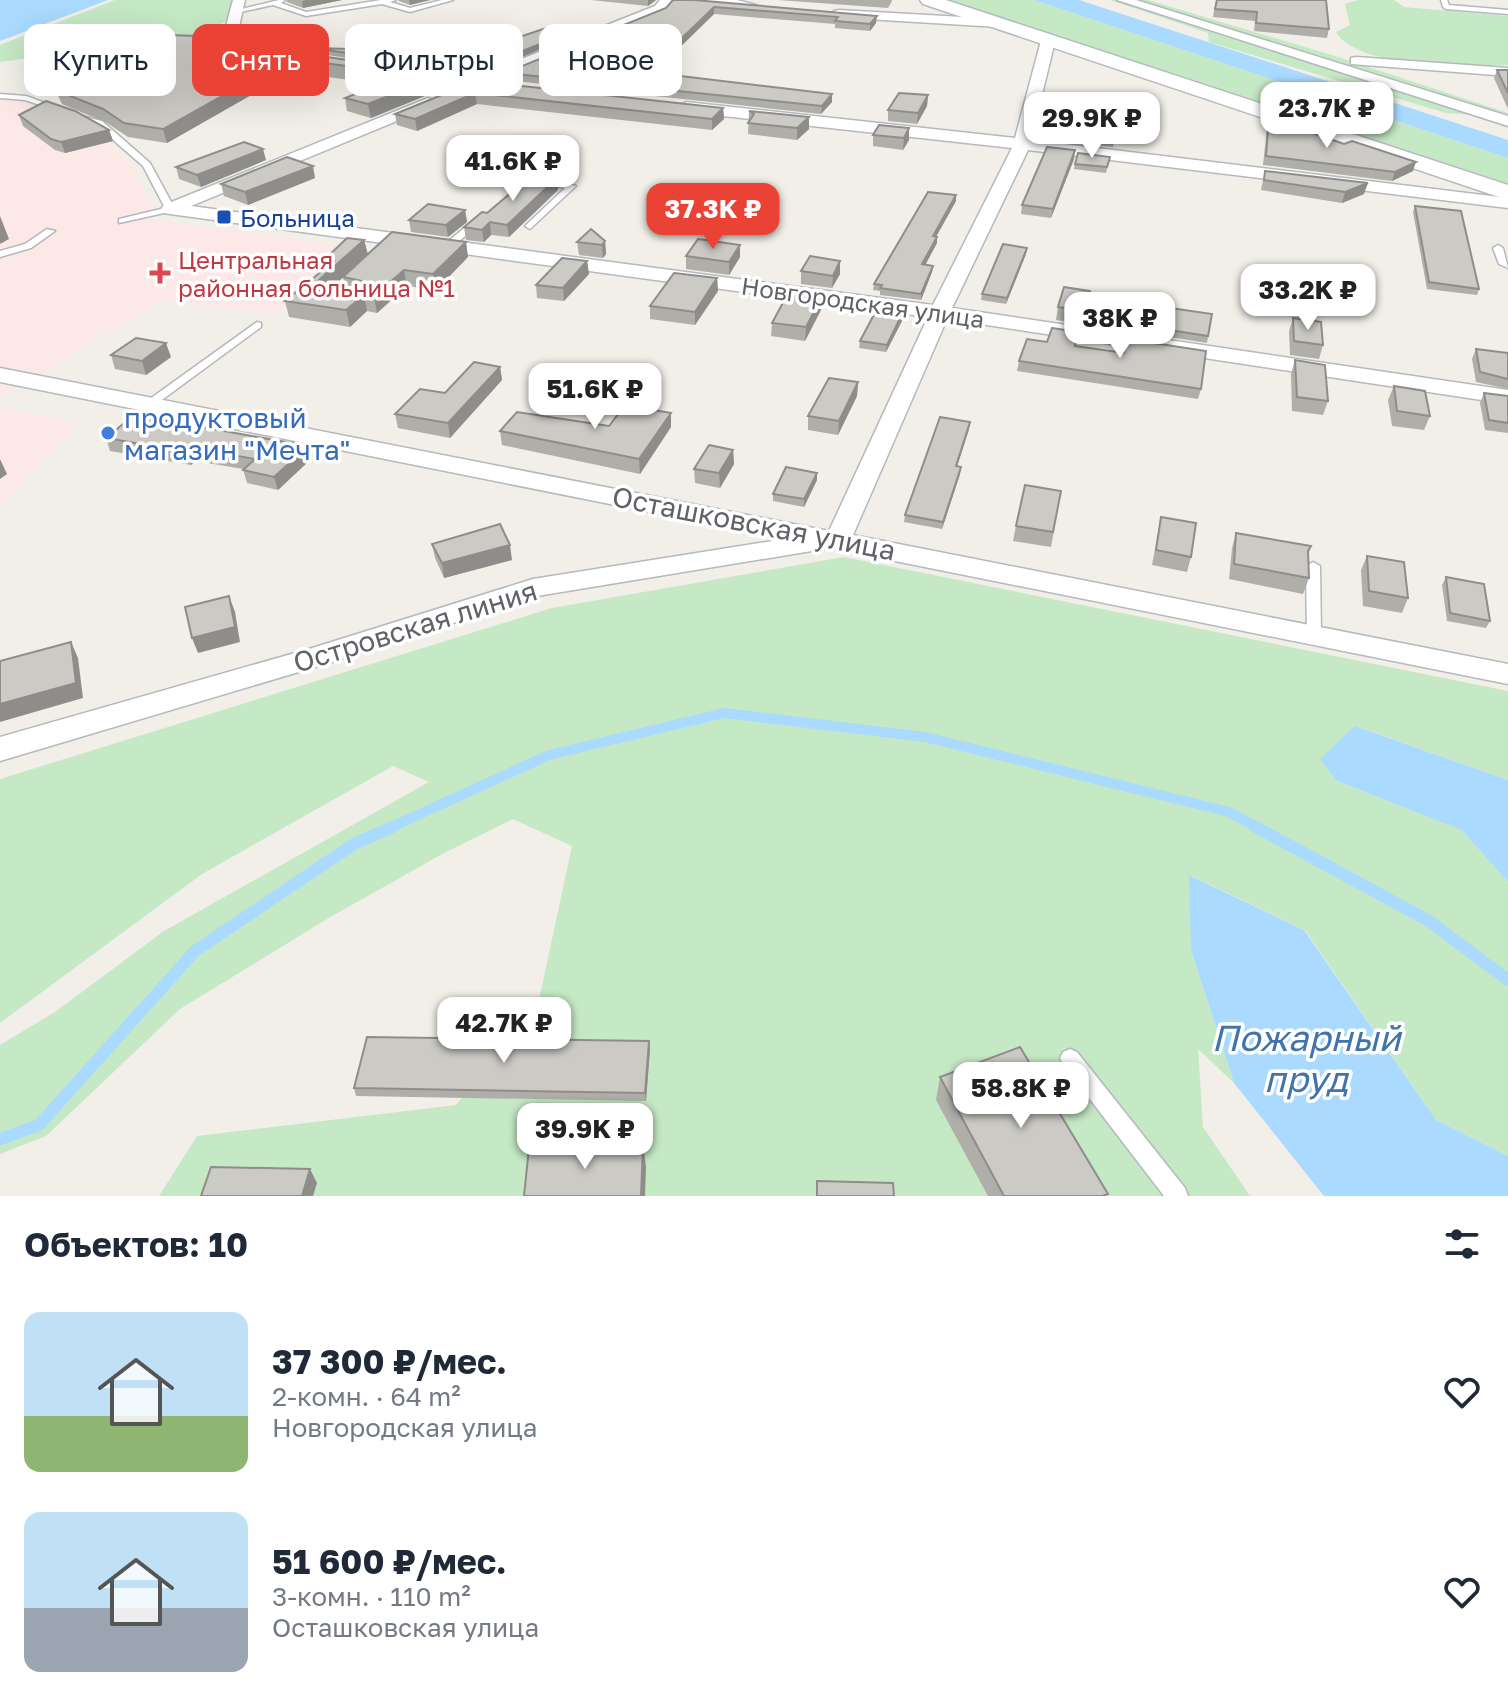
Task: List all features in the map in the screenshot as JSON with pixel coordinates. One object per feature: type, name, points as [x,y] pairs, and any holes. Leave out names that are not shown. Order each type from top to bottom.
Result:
[{"type":"street","points":[[523,64],[660,9],[666,0]]},
{"type":"street","points":[[695,0],[772,7]]},
{"type":"street","points":[[929,0],[1508,193]]},
{"type":"street","points":[[1123,0],[1508,121]]},
{"type":"street","points":[[818,12],[998,23]]},
{"type":"street","points":[[838,539],[940,312],[1022,144],[1048,41]]},
{"type":"street","points":[[1307,57],[1508,72]]},
{"type":"street","points":[[170,209],[445,96]]},
{"type":"street","points":[[661,104],[1508,203]]},
{"type":"street","name":"Новгородская улица","points":[[170,209],[390,244],[448,246],[940,312],[1508,397]]},
{"type":"street","name":"Осташковская улица","points":[[0,375],[1508,674]]},
{"type":"street","name":"Островская линия","points":[[0,749],[319,656],[533,588],[838,539]]},
{"type":"lane","points":[[238,6],[290,0]]},
{"type":"lane","points":[[274,3],[306,14],[389,1],[410,10],[450,0]]},
{"type":"lane","points":[[1444,0],[1446,7],[1508,12]]},
{"type":"lane","points":[[0,96],[26,98],[99,123],[147,165],[170,209],[122,221]]},
{"type":"lane","points":[[527,180],[572,186],[530,226]]},
{"type":"lane","points":[[448,246],[482,218]]},
{"type":"lane","points":[[0,254],[28,246],[50,231]]},
{"type":"lane","points":[[1498,248],[1508,279]]},
{"type":"lane","points":[[151,403],[257,325]]},
{"type":"lane","points":[[1313,566],[1314,635]]},
{"type":"lane","points":[[1070,1058],[1177,1196]]},
{"type":"shaded area","name":"Центральная районная больница №1","points":[[0,97],[19,99],[90,126],[135,170],[156,220],[346,246],[278,315],[161,300],[0,398]]},
{"type":"shaded area","points":[[0,408],[79,424],[0,505]]},
{"type":"green space","points":[[115,0],[234,0],[225,22],[192,24],[192,35],[176,37],[176,24],[54,24]]},
{"type":"green space","points":[[938,0],[1034,0],[1508,158],[1508,189]]},
{"type":"green space","points":[[1110,0],[1148,0],[1335,56],[1508,113],[1508,127],[1473,115],[1446,113],[1209,42],[1208,33]]},
{"type":"green space","points":[[1358,0],[1394,0],[1404,7],[1508,16],[1508,65],[1415,63],[1367,53],[1348,44],[1336,32],[1350,25],[1345,4]]},
{"type":"green space","points":[[24,36],[24,59],[0,62],[0,45]]},
{"type":"green space","points":[[844,557],[1508,691],[1508,780],[1356,726],[1337,781],[1463,830],[1508,882],[1508,1156],[1436,1120],[1305,930],[1190,875],[1191,950],[1234,1083],[1198,1049],[1203,1127],[1250,1196],[159,1196],[197,1136],[456,1105],[536,1014],[572,846],[513,819],[444,853],[327,919],[180,1009],[46,1136],[0,1154],[0,1045],[55,1012],[164,931],[429,782],[393,766],[202,874],[0,1023],[0,779],[552,608]]},
{"type":"water","points":[[0,0],[108,0],[45,24],[24,24],[24,32],[0,41]]},
{"type":"water","points":[[1034,0],[1079,0],[1508,140],[1508,158]]},
{"type":"water","points":[[1355,726],[1508,780],[1508,882],[1462,830],[1337,781],[1320,759]]},
{"type":"water","name":"Пожарный пруд","points":[[1189,875],[1304,930],[1436,1120],[1508,1156],[1508,1196],[1324,1196],[1234,1083],[1191,950]]},
{"type":"building","points":[[673,0],[694,0],[877,16],[870,24],[835,21],[838,17],[714,7],[682,38],[682,24],[626,24],[666,8]]},
{"type":"building","points":[[1217,0],[1326,0],[1329,29],[1256,23],[1257,12],[1215,9]]},
{"type":"building","points":[[539,30],[539,44],[523,51],[523,36]]},
{"type":"building","points":[[176,35],[192,36],[192,96],[222,96],[163,129],[124,123],[103,109],[70,96],[176,96]]},
{"type":"building","points":[[345,49],[345,53],[329,50]]},
{"type":"building","points":[[329,57],[345,60],[345,66],[329,64]]},
{"type":"building","points":[[539,59],[539,77],[523,75],[523,66]]},
{"type":"building","points":[[1497,70],[1508,70],[1508,93]]},
{"type":"building","points":[[682,76],[832,94],[822,106],[682,91]]},
{"type":"building","points":[[523,86],[539,88],[539,96],[613,96],[723,108],[712,119],[502,96],[523,96]]},
{"type":"building","points":[[899,93],[928,95],[918,113],[888,110]]},
{"type":"building","points":[[350,96],[389,96],[368,104],[345,98]]},
{"type":"building","points":[[439,96],[468,96],[415,119],[395,114]]},
{"type":"building","points":[[46,101],[75,111],[109,130],[61,142],[51,139],[19,115]]},
{"type":"building","points":[[749,111],[809,117],[797,128],[748,123],[754,114]]},
{"type":"building","points":[[1089,114],[1120,117],[1115,136],[1084,132]]},
{"type":"building","points":[[1269,118],[1344,144],[1352,141],[1416,162],[1395,172],[1266,156]]},
{"type":"building","points":[[879,125],[909,128],[904,138],[873,135]]},
{"type":"building","points":[[244,142],[263,149],[197,175],[176,167]]},
{"type":"building","points":[[1047,147],[1075,150],[1053,209],[1022,205]]},
{"type":"building","points":[[1078,153],[1110,157],[1107,167],[1075,164]]},
{"type":"building","points":[[287,157],[313,166],[245,192],[221,184]]},
{"type":"building","points":[[557,160],[569,174],[545,171]]},
{"type":"building","points":[[1265,171],[1368,183],[1345,192],[1264,180]]},
{"type":"building","points":[[532,175],[557,178],[507,225],[490,222],[482,230],[464,227],[482,212],[487,213]]},
{"type":"building","points":[[928,192],[956,195],[933,236],[937,237],[922,264],[933,266],[921,294],[880,288],[882,285],[874,284]]},
{"type":"building","points":[[428,204],[465,210],[446,225],[409,220]]},
{"type":"building","points":[[1415,206],[1461,211],[1479,289],[1429,282]]},
{"type":"building","points":[[591,229],[605,241],[602,245],[577,242]]},
{"type":"building","points":[[392,232],[466,242],[433,274],[404,270],[374,296],[364,295],[346,310],[285,301],[334,261],[324,260],[347,238],[364,240],[311,287],[311,295],[321,296],[331,287],[362,289],[362,281],[343,277]]},
{"type":"building","points":[[698,239],[740,245],[729,262],[686,256]]},
{"type":"building","points":[[1003,244],[1027,248],[1007,298],[982,294]]},
{"type":"building","points":[[810,256],[840,261],[833,276],[801,271]]},
{"type":"building","points":[[562,258],[587,261],[563,288],[536,285]]},
{"type":"building","points":[[674,273],[717,278],[695,312],[650,306]]},
{"type":"building","points":[[1064,287],[1090,291],[1085,311],[1058,307]]},
{"type":"building","points":[[791,288],[824,293],[806,327],[772,323]]},
{"type":"building","points":[[1136,303],[1212,314],[1208,336],[1131,324]]},
{"type":"building","points":[[878,307],[904,310],[887,345],[860,341]]},
{"type":"building","points":[[1293,318],[1321,322],[1323,345],[1294,341]]},
{"type":"building","points":[[1052,328],[1079,332],[1075,346],[1124,353],[1127,339],[1206,351],[1201,389],[1019,361],[1027,339],[1047,342]]},
{"type":"building","points":[[136,338],[166,343],[142,361],[111,355]]},
{"type":"building","points":[[1476,349],[1508,353],[1508,379],[1480,372]]},
{"type":"building","points":[[1295,360],[1325,365],[1328,401],[1297,397]]},
{"type":"building","points":[[474,362],[500,367],[448,423],[395,414],[420,389],[445,393]]},
{"type":"building","points":[[829,378],[858,382],[839,421],[808,416]]},
{"type":"building","points":[[1394,386],[1425,391],[1430,416],[1397,411]]},
{"type":"building","points":[[1484,393],[1508,396],[1508,423],[1489,420]]},
{"type":"building","points":[[625,405],[671,413],[639,459],[500,431],[517,412],[609,426]]},
{"type":"building","points":[[134,415],[308,446],[274,477],[243,470],[255,459],[192,448],[187,452],[106,438]]},
{"type":"building","points":[[940,417],[970,422],[956,466],[961,467],[943,522],[905,515]]},
{"type":"building","points":[[709,445],[733,450],[719,473],[694,469]]},
{"type":"building","points":[[786,467],[817,473],[804,499],[773,494]]},
{"type":"building","points":[[1025,485],[1061,491],[1053,532],[1016,526]]},
{"type":"building","points":[[1161,517],[1196,523],[1191,557],[1156,550]]},
{"type":"building","points":[[500,524],[510,545],[442,563],[432,544]]},
{"type":"building","points":[[1236,533],[1311,546],[1308,551],[1309,578],[1234,564]]},
{"type":"building","points":[[1367,556],[1404,562],[1408,598],[1369,591]]},
{"type":"building","points":[[1446,577],[1484,584],[1490,621],[1450,613]]},
{"type":"building","points":[[229,596],[235,627],[192,638],[185,607]]},
{"type":"building","points":[[71,642],[76,683],[0,704],[0,661]]},
{"type":"building","points":[[367,1037],[649,1041],[645,1093],[354,1088]]},
{"type":"building","points":[[1020,1047],[1108,1194],[1004,1196],[940,1077]]},
{"type":"building","points":[[643,1145],[641,1196],[524,1196],[529,1148]]},
{"type":"building","points":[[211,1167],[310,1169],[302,1196],[201,1196]]},
{"type":"building","points":[[817,1181],[893,1183],[894,1196],[817,1196]]},
{"type":"waterway","points":[[387,829],[549,755],[724,713],[925,737],[1229,812],[1260,829]]},
{"type":"waterway","points":[[0,1139],[39,1125],[195,951],[354,844],[392,827]]},
{"type":"waterway","points":[[1256,827],[1429,921],[1508,980]]},
{"type":"place","name":"Больница","points":[[224,217]]},
{"type":"place","name":"Центральная районная больница №1","points":[[160,273]]},
{"type":"place","name":"продуктовый магазин \"Мечта\"","points":[[108,433]]}]
